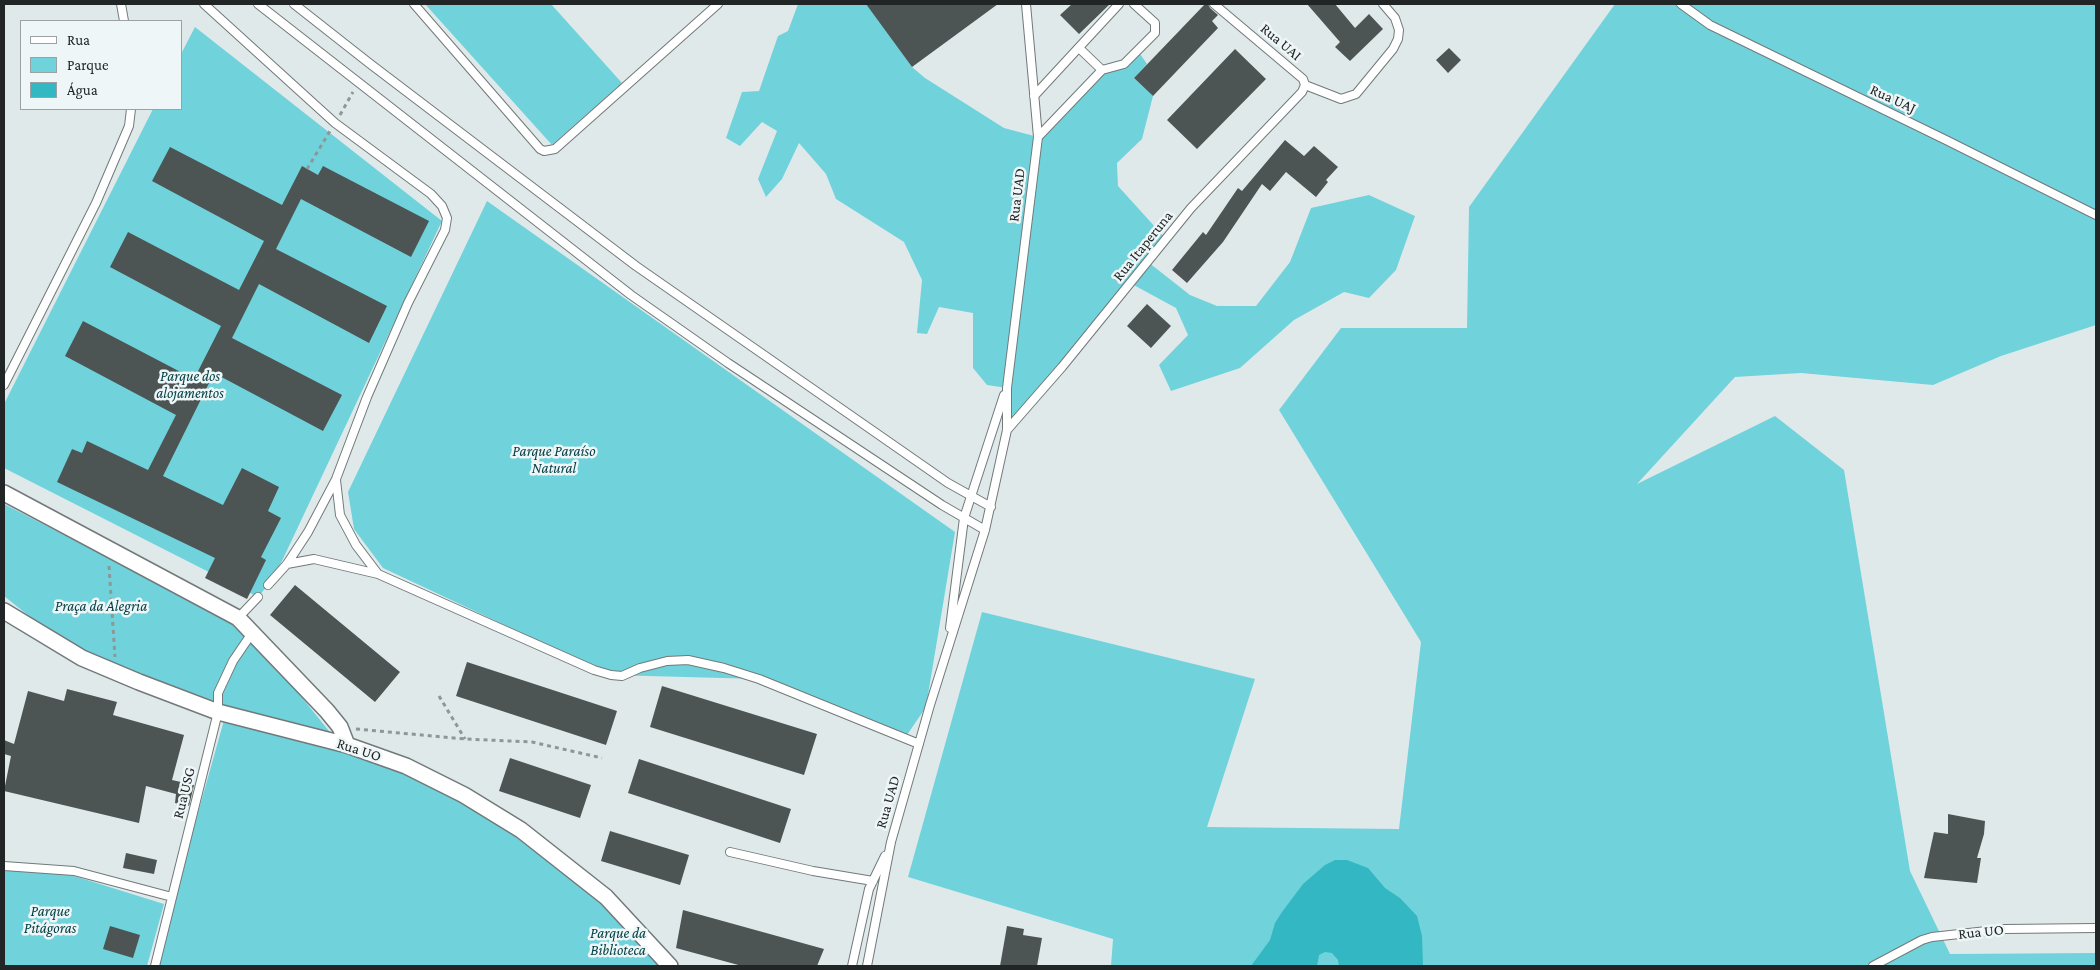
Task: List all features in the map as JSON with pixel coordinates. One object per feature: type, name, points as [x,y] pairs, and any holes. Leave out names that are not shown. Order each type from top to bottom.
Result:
[{"type":"street","points":[[4,492],[238,618],[340,727],[347,745]]},
{"type":"street","name":"Rua UO","points":[[4,611],[82,658],[116,672],[218,712],[347,745],[428,776],[492,810],[521,830],[606,897],[670,966]]},
{"type":"lane","points":[[121,4],[124,20]]},
{"type":"lane","points":[[204,4],[335,123],[431,194],[445,212],[447,224],[408,303],[367,397],[336,480],[308,532],[287,564],[268,585]]},
{"type":"lane","points":[[258,4],[631,295],[761,385],[942,505],[985,530]]},
{"type":"lane","points":[[294,4],[636,266],[948,483],[990,507]]},
{"type":"lane","points":[[414,4],[540,149],[544,151],[556,148],[718,4]]},
{"type":"lane","name":"Rua UAD","points":[[867,966],[890,842],[947,649],[985,530],[1007,430],[1007,388],[1038,137],[1026,4]]},
{"type":"lane","points":[[1034,96],[1119,4]]},
{"type":"lane","points":[[1038,137],[1102,70],[1119,67],[1128,61],[1155,33],[1155,23],[1134,4]]},
{"type":"lane","name":"Rua UAI","points":[[1214,4],[1303,79],[1305,85]]},
{"type":"lane","points":[[1305,85],[1341,99],[1356,94],[1398,39],[1399,30],[1395,18],[1383,4]]},
{"type":"lane","name":"Rua UAJ","points":[[1681,4],[1710,25],[2096,215]]},
{"type":"lane","points":[[1079,48],[1102,70]]},
{"type":"lane","name":"Rua Itaperuna","points":[[1007,430],[1062,367],[1192,208],[1302,92],[1305,85]]},
{"type":"lane","points":[[4,385],[96,203],[129,126],[131,110]]},
{"type":"lane","name":"Rua UAD","points":[[947,649],[964,518],[1007,388]]},
{"type":"lane","points":[[336,480],[340,515],[356,544],[378,574]]},
{"type":"lane","points":[[287,564],[314,559],[378,574],[594,670],[622,676],[640,668],[667,661],[688,660],[704,663],[759,679],[919,744]]},
{"type":"lane","points":[[238,618],[258,597]]},
{"type":"lane","name":"Rua USG","points":[[155,966],[218,712],[218,693],[233,661],[252,633]]},
{"type":"lane","points":[[852,966],[863,913],[873,881],[890,842]]},
{"type":"lane","points":[[730,852],[813,871],[873,881]]},
{"type":"lane","points":[[4,866],[74,871],[172,897]]},
{"type":"lane","name":"Rua UO","points":[[1873,966],[1922,940],[1932,937],[2005,929],[2096,928]]},
{"type":"path","points":[[307,169],[352,93]]},
{"type":"path","points":[[108,547],[116,672]]},
{"type":"path","points":[[439,696],[465,739]]},
{"type":"path","points":[[340,727],[465,739],[532,742],[602,758]]},
{"type":"green space","points":[[425,4],[551,4],[622,83],[552,145]]},
{"type":"green space","points":[[798,4],[867,4],[912,67],[925,78],[1004,128],[1038,137],[1102,70],[1119,67],[1138,51],[1147,64],[1134,78],[1153,96],[1142,139],[1117,163],[1118,186],[1166,239],[1148,262],[1190,295],[1217,306],[1256,306],[1290,262],[1311,208],[1369,195],[1415,216],[1396,270],[1369,298],[1344,292],[1294,320],[1240,368],[1171,391],[1159,365],[1188,335],[1176,308],[1130,283],[1007,430],[1007,388],[987,385],[973,368],[973,313],[939,307],[927,334],[917,333],[922,280],[904,242],[836,199],[826,174],[799,143],[782,179],[766,197],[758,179],[777,131],[762,122],[740,146],[726,138],[742,92],[759,91],[778,36],[788,31]]},
{"type":"green space","points":[[1615,4],[2096,4],[2096,325],[2001,356],[1933,385],[1801,373],[1735,377],[1637,484],[1775,416],[1844,470],[1910,871],[1950,954],[2096,953],[2096,966],[1111,966],[1113,939],[908,877],[982,612],[1255,679],[1207,827],[1399,829],[1421,642],[1279,410],[1341,328],[1467,328],[1469,207]]},
{"type":"green space","name":"Parque dos alojamentos","points":[[195,27],[442,221],[282,561],[268,585],[258,597],[4,468],[4,404],[152,110],[182,110],[182,52]]},
{"type":"green space","name":"Parque Paraíso Natural","points":[[487,201],[955,532],[926,707],[905,738],[759,679],[611,675],[383,568],[354,529],[348,492]]},
{"type":"green space","points":[[4,504],[235,623],[279,669],[333,736],[236,709],[464,795],[606,897],[678,966],[155,966],[228,706],[106,661],[78,648],[44,628],[4,596]]},
{"type":"green space","name":"Parque Pitágoras","points":[[4,870],[71,875],[164,904],[147,966],[4,966]]},
{"type":"water","points":[[1335,860],[1347,860],[1368,868],[1385,888],[1400,898],[1417,916],[1422,936],[1423,966],[1339,966],[1338,960],[1332,953],[1325,952],[1319,955],[1317,966],[1251,966],[1270,940],[1275,923],[1303,884],[1325,865]]},
{"type":"building","points":[[866,4],[998,4],[912,67]]},
{"type":"building","points":[[1072,4],[1110,4],[1079,34],[1060,15]]},
{"type":"building","points":[[1205,4],[1208,4],[1218,15],[1212,21],[1218,28],[1153,96],[1134,78]]},
{"type":"building","points":[[1307,4],[1335,4],[1355,28],[1369,14],[1383,29],[1350,61],[1335,47],[1340,42]]},
{"type":"building","points":[[1449,48],[1461,60],[1448,73],[1436,60]]},
{"type":"building","points":[[1235,49],[1266,79],[1197,149],[1167,120]]},
{"type":"building","points":[[1285,140],[1304,156],[1314,146],[1338,167],[1326,180],[1328,182],[1316,197],[1286,172],[1270,191],[1262,184],[1223,242],[1187,283],[1172,270],[1203,232],[1206,235],[1238,188],[1242,191]]},
{"type":"building","points":[[170,147],[282,205],[302,166],[318,175],[323,166],[429,221],[411,257],[301,199],[276,249],[387,306],[369,343],[259,284],[232,338],[342,395],[323,431],[214,373],[163,476],[223,505],[242,468],[279,487],[268,511],[281,518],[261,557],[266,560],[247,599],[205,578],[215,558],[57,482],[72,449],[82,453],[87,441],[148,470],[176,415],[65,356],[83,321],[194,379],[221,326],[110,267],[128,232],[239,290],[264,241],[152,181]]},
{"type":"building","points":[[1147,304],[1171,326],[1151,348],[1127,326]]},
{"type":"building","points":[[295,585],[400,672],[375,702],[270,615]]},
{"type":"building","points":[[467,662],[617,711],[606,745],[456,696]]},
{"type":"building","points":[[662,686],[817,734],[804,775],[650,727]]},
{"type":"building","points":[[67,689],[117,702],[113,715],[184,735],[172,780],[194,785],[189,806],[175,803],[176,794],[146,786],[139,823],[4,791],[11,756],[4,754],[4,740],[14,744],[28,691],[64,701]]},
{"type":"building","points":[[510,758],[591,785],[580,818],[499,791]]},
{"type":"building","points":[[639,759],[791,809],[780,843],[628,793]]},
{"type":"building","points":[[1948,814],[1985,821],[1984,834],[1977,858],[1981,858],[1977,883],[1924,878],[1934,832],[1948,834]]},
{"type":"building","points":[[610,831],[689,855],[680,885],[601,861]]},
{"type":"building","points":[[126,853],[157,860],[154,874],[123,868]]},
{"type":"building","points":[[683,910],[824,949],[817,966],[742,966],[676,948]]},
{"type":"building","points":[[110,926],[140,935],[133,958],[103,949]]},
{"type":"building","points":[[1007,926],[1024,929],[1023,935],[1042,938],[1037,966],[1000,966]]},
{"type":"park label","name":"Praça da Alegria","points":[[101,606]]},
{"type":"park label","name":"Parque da Biblioteca","points":[[618,942]]}]
